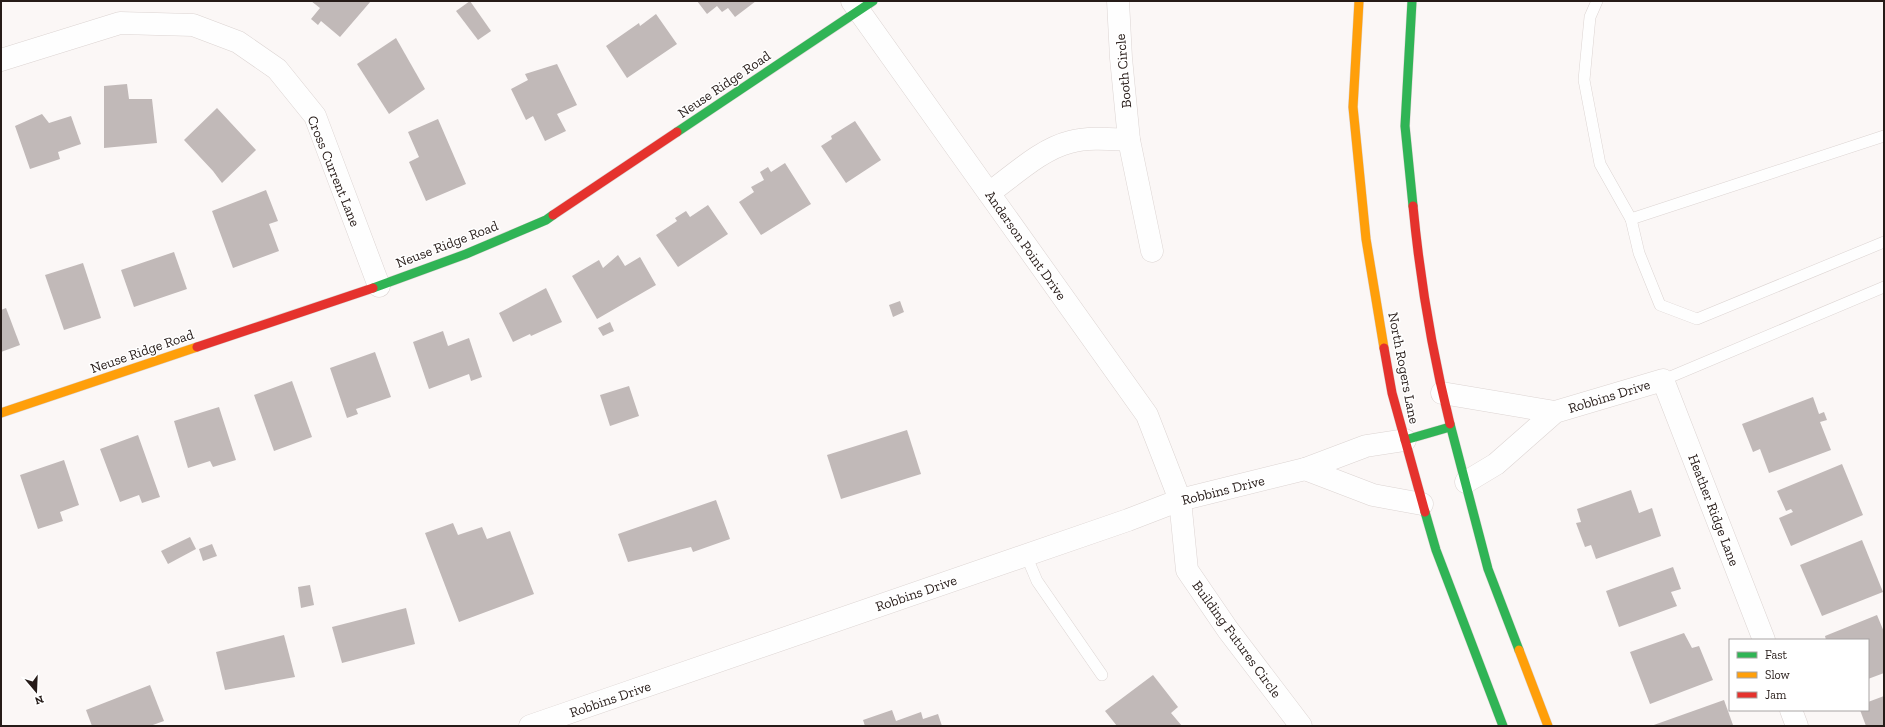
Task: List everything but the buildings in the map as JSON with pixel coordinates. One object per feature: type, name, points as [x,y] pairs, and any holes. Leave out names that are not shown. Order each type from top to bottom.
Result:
[{"type":"street","name":"Booth Circle","points":[[1118,1],[1121,58],[1129,140],[1152,251]]},
{"type":"street","name":"North Rogers Lane","points":[[1359,1],[1353,107],[1366,239],[1392,393],[1436,550],[1503,726]]},
{"type":"street","points":[[1412,1],[1405,126],[1418,258],[1442,393],[1488,569],[1548,726]]},
{"type":"street","name":"Anderson Point Drive","points":[[862,4],[989,194],[1147,415],[1180,500]]},
{"type":"street","name":"Neuse Ridge Road","points":[[1,413],[379,286],[466,254],[546,220],[862,4]]},
{"type":"street","name":"Cross Current Lane","points":[[1,60],[120,23],[193,25],[238,42],[277,69],[315,116],[379,286]]},
{"type":"street","points":[[989,194],[1047,150],[1070,142],[1093,139],[1129,140]]},
{"type":"street","name":"Robbins Drive","points":[[1466,482],[1496,464],[1556,412],[1663,380]]},
{"type":"street","name":"Heather Ridge Lane","points":[[1663,380],[1764,639]]},
{"type":"street","name":"Robbins Drive","points":[[1442,393],[1556,412]]},
{"type":"street","points":[[1405,440],[1450,427]]},
{"type":"street","name":"Robbins Drive","points":[[530,726],[1026,555],[1180,500],[1305,470],[1366,446],[1405,440]]},
{"type":"street","points":[[1305,470],[1373,495],[1422,504]]},
{"type":"street","name":"Building Futures Circle","points":[[1180,500],[1187,570],[1228,630],[1301,726]]},
{"type":"street","points":[[1791,711],[1797,726]]},
{"type":"lane","points":[[1597,1],[1590,17],[1584,80],[1600,164],[1631,219],[1639,253],[1660,305],[1697,319],[1884,242]]},
{"type":"lane","points":[[1631,219],[1884,136]]},
{"type":"lane","points":[[1663,380],[1884,287]]},
{"type":"lane","points":[[1026,555],[1037,581],[1102,675]]},
{"type":"traffic: fast","points":[[677,132],[873,1]]},
{"type":"traffic: fast","points":[[1412,1],[1405,126],[1413,206]]},
{"type":"traffic: fast","points":[[373,288],[466,254],[546,220],[553,215]]},
{"type":"traffic: fast","points":[[1450,424],[1488,569],[1519,650]]},
{"type":"traffic: fast","points":[[1405,440],[1450,427]]},
{"type":"traffic: fast","points":[[1425,512],[1436,550],[1503,726]]},
{"type":"traffic: slow","points":[[1359,1],[1353,107],[1366,239],[1384,348]]},
{"type":"traffic: slow","points":[[1,413],[197,347]]},
{"type":"traffic: slow","points":[[1519,650],[1548,726]]},
{"type":"traffic: jam","points":[[553,215],[677,132]]},
{"type":"traffic: jam","points":[[1413,206],[1427,315],[1450,424]]},
{"type":"traffic: jam","points":[[197,347],[373,288]]},
{"type":"traffic: jam","points":[[1384,348],[1392,393],[1425,512]]}]
